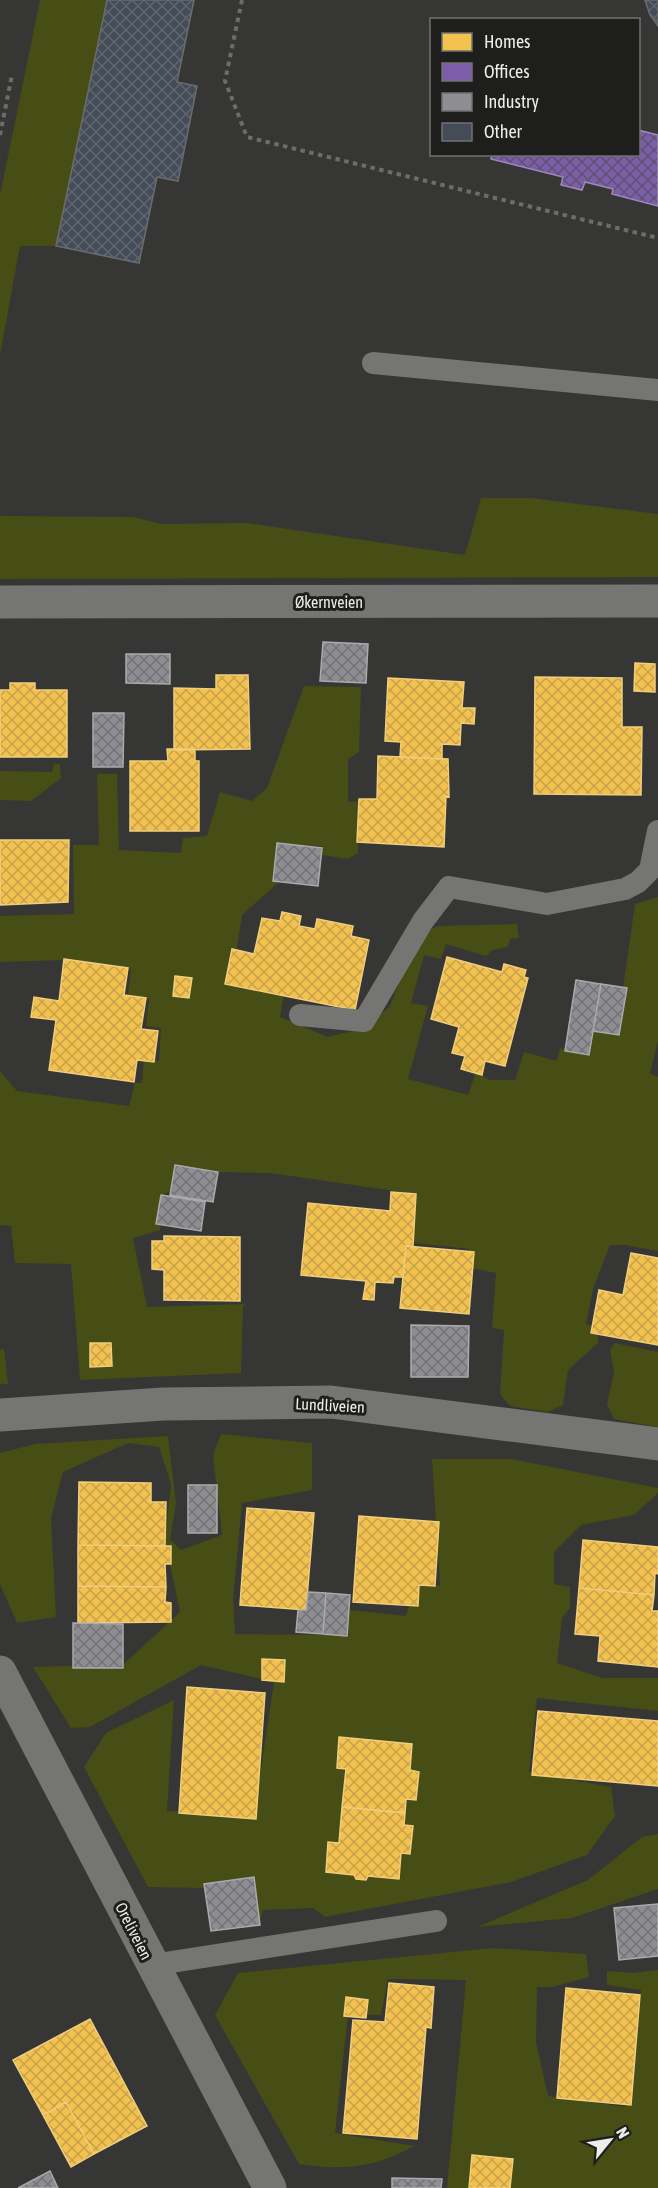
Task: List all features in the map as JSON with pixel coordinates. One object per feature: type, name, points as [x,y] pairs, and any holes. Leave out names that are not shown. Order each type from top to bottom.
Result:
[{"type":"street","name":"Økernveien","points":[[0,602],[658,601]]},
{"type":"street","name":"Lundliveien","points":[[0,1415],[163,1404],[331,1402],[658,1444]]},
{"type":"street","name":"Oreliveien","points":[[0,1672],[270,2188]]},
{"type":"lane","points":[[373,363],[658,390]]},
{"type":"lane","points":[[300,1015],[364,1022],[423,921],[449,887],[547,904],[625,890],[638,882],[650,870],[658,831]]},
{"type":"lane","points":[[152,1965],[436,1921]]},
{"type":"path","points":[[242,0],[225,81],[247,137],[658,238]]},
{"type":"path","points":[[0,135],[12,75]]},
{"type":"green space","points":[[40,0],[110,0],[59,246],[20,246],[0,355],[0,195]]},
{"type":"green space","points":[[481,498],[531,498],[658,514],[658,577],[0,579],[0,516],[133,517],[161,524],[247,523],[465,555]]},
{"type":"green space","points":[[304,686],[361,687],[359,752],[348,759],[348,802],[360,801],[358,853],[348,859],[322,855],[322,846],[282,844],[279,882],[242,915],[232,982],[284,994],[280,1017],[328,1037],[365,1028],[390,1006],[411,952],[421,934],[438,926],[517,924],[519,938],[510,939],[508,947],[492,950],[486,956],[446,944],[441,959],[424,955],[411,1003],[428,1006],[408,1079],[468,1095],[476,1072],[490,1080],[515,1080],[524,1052],[557,1061],[560,1048],[583,1053],[589,1028],[623,988],[635,904],[658,897],[658,1041],[650,1073],[658,1077],[658,1251],[625,1245],[610,1245],[593,1289],[586,1324],[598,1327],[598,1343],[568,1370],[563,1405],[548,1412],[510,1406],[500,1394],[504,1330],[492,1328],[496,1273],[467,1267],[469,1249],[408,1242],[416,1194],[270,1173],[215,1172],[164,1194],[160,1230],[133,1238],[147,1307],[246,1304],[243,1306],[241,1373],[80,1380],[71,1264],[15,1263],[11,1226],[0,1225],[0,1071],[17,1091],[129,1106],[135,1083],[142,1083],[144,1058],[159,1061],[161,1028],[146,1026],[149,999],[128,995],[131,969],[66,960],[0,962],[0,916],[74,914],[73,845],[99,845],[97,774],[117,774],[119,850],[181,853],[183,838],[207,836],[220,792],[252,801],[267,788]]},
{"type":"green space","points":[[54,764],[60,764],[61,778],[31,801],[0,800],[0,771],[52,772]]},
{"type":"green space","points":[[615,1343],[658,1352],[658,1427],[614,1419],[607,1404],[614,1372],[610,1350]]},
{"type":"green space","points":[[4,1349],[8,1384],[0,1384],[0,1350]]},
{"type":"green space","points":[[221,1434],[312,1443],[312,1490],[242,1503],[233,1599],[235,1634],[336,1635],[351,1610],[406,1616],[416,1583],[440,1586],[432,1459],[511,1459],[658,1488],[658,1493],[634,1515],[581,1525],[554,1552],[554,1584],[570,1587],[570,1608],[562,1618],[557,1663],[602,1678],[658,1678],[658,1711],[537,1698],[529,1772],[611,1787],[615,1816],[587,1855],[511,1882],[325,1917],[313,1908],[263,1910],[260,1920],[211,1928],[205,1888],[148,1887],[84,1767],[106,1733],[174,1700],[167,1811],[254,1815],[274,1682],[201,1665],[90,1727],[71,1728],[33,1667],[124,1664],[180,1612],[165,1540],[171,1484],[159,1447],[128,1443],[63,1472],[51,1518],[56,1617],[17,1623],[0,1584],[0,1453],[35,1444],[168,1436],[176,1503],[170,1539],[181,1550],[222,1535],[213,1455]]},
{"type":"green space","points":[[658,1834],[658,1889],[572,1918],[477,1927],[588,1880],[642,1837]]},
{"type":"green space","points":[[493,1948],[586,1954],[589,1977],[553,1987],[537,1987],[536,2042],[548,2096],[626,2107],[641,1990],[607,1985],[607,1971],[632,1973],[658,1970],[658,2188],[447,2188],[466,1980],[388,1979],[381,2015],[348,2014],[335,2133],[414,2146],[386,2159],[358,2166],[330,2167],[299,2164],[215,2015],[238,1973]]},
{"type":"building: Homes","points":[[635,663],[655,664],[655,692],[634,691]]},
{"type":"building: Homes","points":[[216,675],[248,675],[250,749],[174,750],[174,688],[216,689]]},
{"type":"building: Homes","points":[[535,677],[622,678],[622,727],[642,727],[641,795],[534,794]]},
{"type":"building: Homes","points":[[388,678],[464,682],[462,708],[475,708],[474,724],[461,723],[460,745],[442,744],[442,759],[400,757],[401,742],[385,741]]},
{"type":"building: Homes","points":[[10,683],[35,683],[35,690],[67,690],[67,757],[0,757],[0,690],[10,690]]},
{"type":"building: Homes","points":[[167,749],[195,749],[195,761],[199,761],[199,831],[130,831],[130,761],[168,761]]},
{"type":"building: Homes","points":[[378,756],[448,759],[449,797],[446,796],[444,847],[357,842],[359,799],[377,799]]},
{"type":"building: Homes","points":[[0,840],[69,840],[68,902],[0,905]]},
{"type":"building: Homes","points":[[282,912],[301,916],[299,926],[315,929],[317,919],[353,926],[351,936],[369,940],[355,1010],[225,984],[232,949],[254,954],[262,918],[280,921]]},
{"type":"building: Homes","points":[[447,957],[502,972],[504,964],[526,970],[524,977],[528,978],[505,1066],[485,1061],[482,1075],[461,1069],[465,1056],[452,1053],[459,1027],[431,1019]]},
{"type":"building: Homes","points":[[64,959],[128,968],[124,995],[146,998],[141,1029],[158,1031],[154,1062],[137,1060],[134,1082],[49,1070],[56,1020],[31,1017],[34,997],[59,1001]]},
{"type":"building: Homes","points":[[175,976],[192,978],[189,998],[173,996]]},
{"type":"building: Homes","points":[[391,1192],[416,1194],[413,1246],[406,1246],[403,1277],[394,1277],[393,1283],[375,1282],[374,1300],[363,1299],[366,1281],[301,1275],[308,1203],[390,1211]]},
{"type":"building: Homes","points":[[164,1236],[240,1237],[240,1301],[164,1300],[164,1270],[152,1269],[152,1241],[164,1241]]},
{"type":"building: Homes","points":[[406,1246],[474,1252],[469,1314],[400,1308]]},
{"type":"building: Homes","points":[[631,1253],[658,1258],[658,1345],[591,1333],[599,1290],[623,1295]]},
{"type":"building: Homes","points":[[90,1343],[111,1343],[112,1366],[90,1367]]},
{"type":"building: Homes","points":[[79,1482],[151,1483],[151,1502],[166,1502],[165,1546],[78,1545]]},
{"type":"building: Homes","points":[[247,1508],[314,1513],[306,1610],[240,1605]]},
{"type":"building: Homes","points":[[359,1516],[439,1522],[435,1586],[419,1585],[418,1606],[353,1602]]},
{"type":"building: Homes","points":[[583,1540],[658,1547],[658,1574],[655,1573],[654,1595],[579,1588]]},
{"type":"building: Homes","points":[[78,1545],[171,1546],[171,1564],[165,1564],[166,1587],[78,1586]]},
{"type":"building: Homes","points":[[78,1586],[166,1587],[165,1602],[171,1603],[171,1622],[78,1623]]},
{"type":"building: Homes","points":[[579,1588],[654,1595],[652,1611],[658,1611],[658,1667],[598,1661],[600,1636],[575,1634]]},
{"type":"building: Homes","points":[[262,1659],[285,1660],[284,1682],[262,1680]]},
{"type":"building: Homes","points":[[187,1687],[265,1693],[256,1819],[179,1813]]},
{"type":"building: Homes","points":[[538,1711],[658,1721],[658,1786],[532,1775]]},
{"type":"building: Homes","points":[[339,1737],[412,1744],[410,1770],[419,1772],[416,1800],[406,1799],[405,1813],[342,1807],[346,1769],[337,1768]]},
{"type":"building: Homes","points":[[342,1807],[405,1813],[404,1825],[413,1826],[410,1854],[401,1853],[399,1879],[368,1876],[366,1880],[356,1879],[354,1875],[326,1872],[328,1842],[339,1843]]},
{"type":"building: Homes","points":[[389,1983],[434,1987],[431,2028],[426,2027],[417,2139],[343,2133],[353,2020],[385,2022]]},
{"type":"building: Homes","points":[[566,1988],[640,1995],[631,2105],[557,2098]]},
{"type":"building: Homes","points":[[346,1997],[368,2000],[366,2018],[344,2016]]},
{"type":"building: Homes","points":[[90,2019],[147,2126],[94,2154],[66,2102],[43,2115],[13,2060]]},
{"type":"building: Homes","points":[[66,2102],[94,2154],[71,2167],[43,2115]]},
{"type":"building: Homes","points":[[472,2155],[513,2159],[510,2188],[469,2188]]},
{"type":"building: Offices","points":[[640,130],[658,135],[658,206],[612,194],[613,189],[585,182],[582,190],[561,185],[563,177],[491,159],[492,156],[640,156]]},
{"type":"building: Industry","points":[[323,642],[368,644],[366,683],[320,681]]},
{"type":"building: Industry","points":[[126,654],[170,654],[170,684],[126,683]]},
{"type":"building: Industry","points":[[93,713],[124,713],[123,767],[93,767]]},
{"type":"building: Industry","points":[[277,843],[322,848],[318,886],[273,881]]},
{"type":"building: Industry","points":[[576,980],[601,984],[589,1055],[565,1051]]},
{"type":"building: Industry","points":[[601,984],[627,988],[619,1035],[593,1031]]},
{"type":"building: Industry","points":[[175,1165],[218,1172],[213,1202],[170,1195]]},
{"type":"building: Industry","points":[[161,1195],[205,1202],[201,1231],[156,1224]]},
{"type":"building: Industry","points":[[411,1325],[469,1326],[468,1377],[411,1377]]},
{"type":"building: Industry","points":[[188,1485],[217,1485],[217,1533],[188,1533]]},
{"type":"building: Industry","points":[[308,1592],[326,1593],[323,1634],[296,1632],[298,1610],[306,1610]]},
{"type":"building: Industry","points":[[326,1593],[350,1595],[347,1636],[323,1634]]},
{"type":"building: Industry","points":[[73,1623],[123,1624],[123,1668],[73,1668]]},
{"type":"building: Industry","points":[[254,1877],[260,1925],[211,1931],[204,1884]]},
{"type":"building: Industry","points":[[658,1904],[658,1956],[619,1960],[614,1908]]},
{"type":"building: Industry","points":[[50,2171],[58,2188],[18,2188]]},
{"type":"building: Industry","points":[[392,2178],[442,2179],[441,2188],[392,2188]]},
{"type":"building: Other","points":[[107,0],[194,0],[177,82],[197,86],[178,181],[157,177],[139,263],[56,246]]},
{"type":"building: Other","points":[[645,0],[658,0],[658,26],[650,15]]}]
